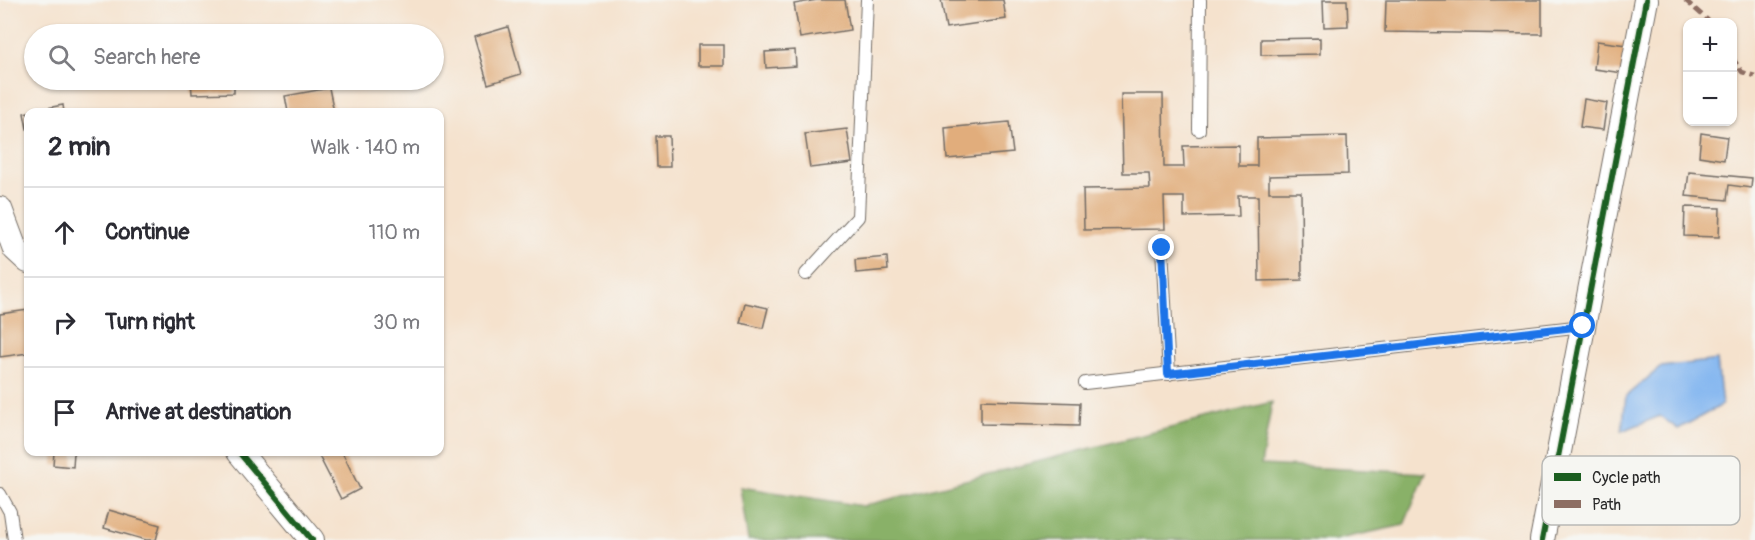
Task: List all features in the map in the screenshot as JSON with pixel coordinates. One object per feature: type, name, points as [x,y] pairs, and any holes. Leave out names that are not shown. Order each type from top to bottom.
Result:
[{"type":"street","points":[[1558,456],[1646,0]]},
{"type":"street","points":[[0,209],[14,256]]},
{"type":"street","points":[[242,456],[312,540]]},
{"type":"street","points":[[1542,540],[1545,525]]},
{"type":"lane","points":[[806,274],[858,217],[867,0]]},
{"type":"lane","points":[[1199,129],[1200,0]]},
{"type":"lane","points":[[1162,248],[1168,374]]},
{"type":"lane","points":[[1085,383],[1583,326]]},
{"type":"lane","points":[[0,494],[10,512],[14,540]]},
{"type":"green space","points":[[1272,402],[1261,465],[1426,473],[1404,525],[1334,540],[748,540],[740,487],[863,506]]},
{"type":"water","points":[[1717,360],[1722,405],[1678,429],[1660,416],[1622,431],[1626,396],[1661,367]]},
{"type":"building","points":[[817,0],[845,0],[850,30],[800,38],[794,4]]},
{"type":"building","points":[[941,0],[1003,0],[1006,19],[946,28]]},
{"type":"building","points":[[1323,0],[1347,0],[1348,26],[1324,27]]},
{"type":"building","points":[[1386,0],[1542,0],[1542,34],[1385,32]]},
{"type":"building","points":[[508,27],[521,74],[488,84],[474,37]]},
{"type":"building","points":[[1320,38],[1320,54],[1261,55],[1261,39]]},
{"type":"building","points":[[1597,41],[1626,45],[1623,73],[1594,69]]},
{"type":"building","points":[[698,45],[724,45],[724,66],[698,66]]},
{"type":"building","points":[[795,50],[796,66],[766,68],[765,52]]},
{"type":"building","points":[[192,90],[234,90],[234,93],[192,94]]},
{"type":"building","points":[[329,90],[333,108],[287,108],[285,96]]},
{"type":"building","points":[[1121,94],[1163,94],[1164,167],[1184,167],[1183,146],[1239,145],[1239,166],[1257,166],[1257,138],[1347,136],[1348,174],[1269,176],[1269,192],[1301,192],[1302,280],[1259,281],[1258,196],[1238,196],[1239,216],[1184,217],[1184,197],[1164,197],[1165,229],[1084,230],[1083,189],[1150,188],[1149,173],[1123,173]]},
{"type":"building","points":[[1584,99],[1607,103],[1603,130],[1580,127]]},
{"type":"building","points":[[63,105],[63,108],[47,108]]},
{"type":"building","points":[[1009,122],[1013,153],[947,159],[945,128]]},
{"type":"building","points":[[847,129],[852,163],[810,168],[805,134]]},
{"type":"building","points":[[1701,133],[1727,137],[1724,160],[1699,156]]},
{"type":"building","points":[[655,136],[669,136],[670,167],[656,167]]},
{"type":"building","points":[[1689,172],[1752,178],[1751,188],[1729,185],[1727,200],[1686,196]]},
{"type":"building","points":[[1685,207],[1720,208],[1719,237],[1684,236]]},
{"type":"building","points":[[887,257],[888,270],[856,273],[855,260]]},
{"type":"building","points":[[745,303],[768,308],[763,328],[740,323]]},
{"type":"building","points":[[24,311],[24,354],[0,357],[0,314]]},
{"type":"building","points":[[981,400],[1080,403],[1079,426],[981,424]]},
{"type":"building","points":[[54,456],[74,456],[73,467],[53,465]]},
{"type":"building","points":[[319,456],[344,456],[360,489],[341,499]]},
{"type":"building","points":[[109,510],[160,525],[156,540],[146,540],[104,528]]},
{"type":"marked path","points":[[1685,0],[1705,18]]},
{"type":"marked path","points":[[1737,64],[1742,72],[1755,76]]},
{"type":"cycle path","points":[[1558,456],[1646,0]]},
{"type":"cycle path","points":[[242,456],[312,540]]},
{"type":"cycle path","points":[[1542,540],[1545,525]]},
{"type":"route","points":[[1162,248],[1168,374],[1583,326]]}]
